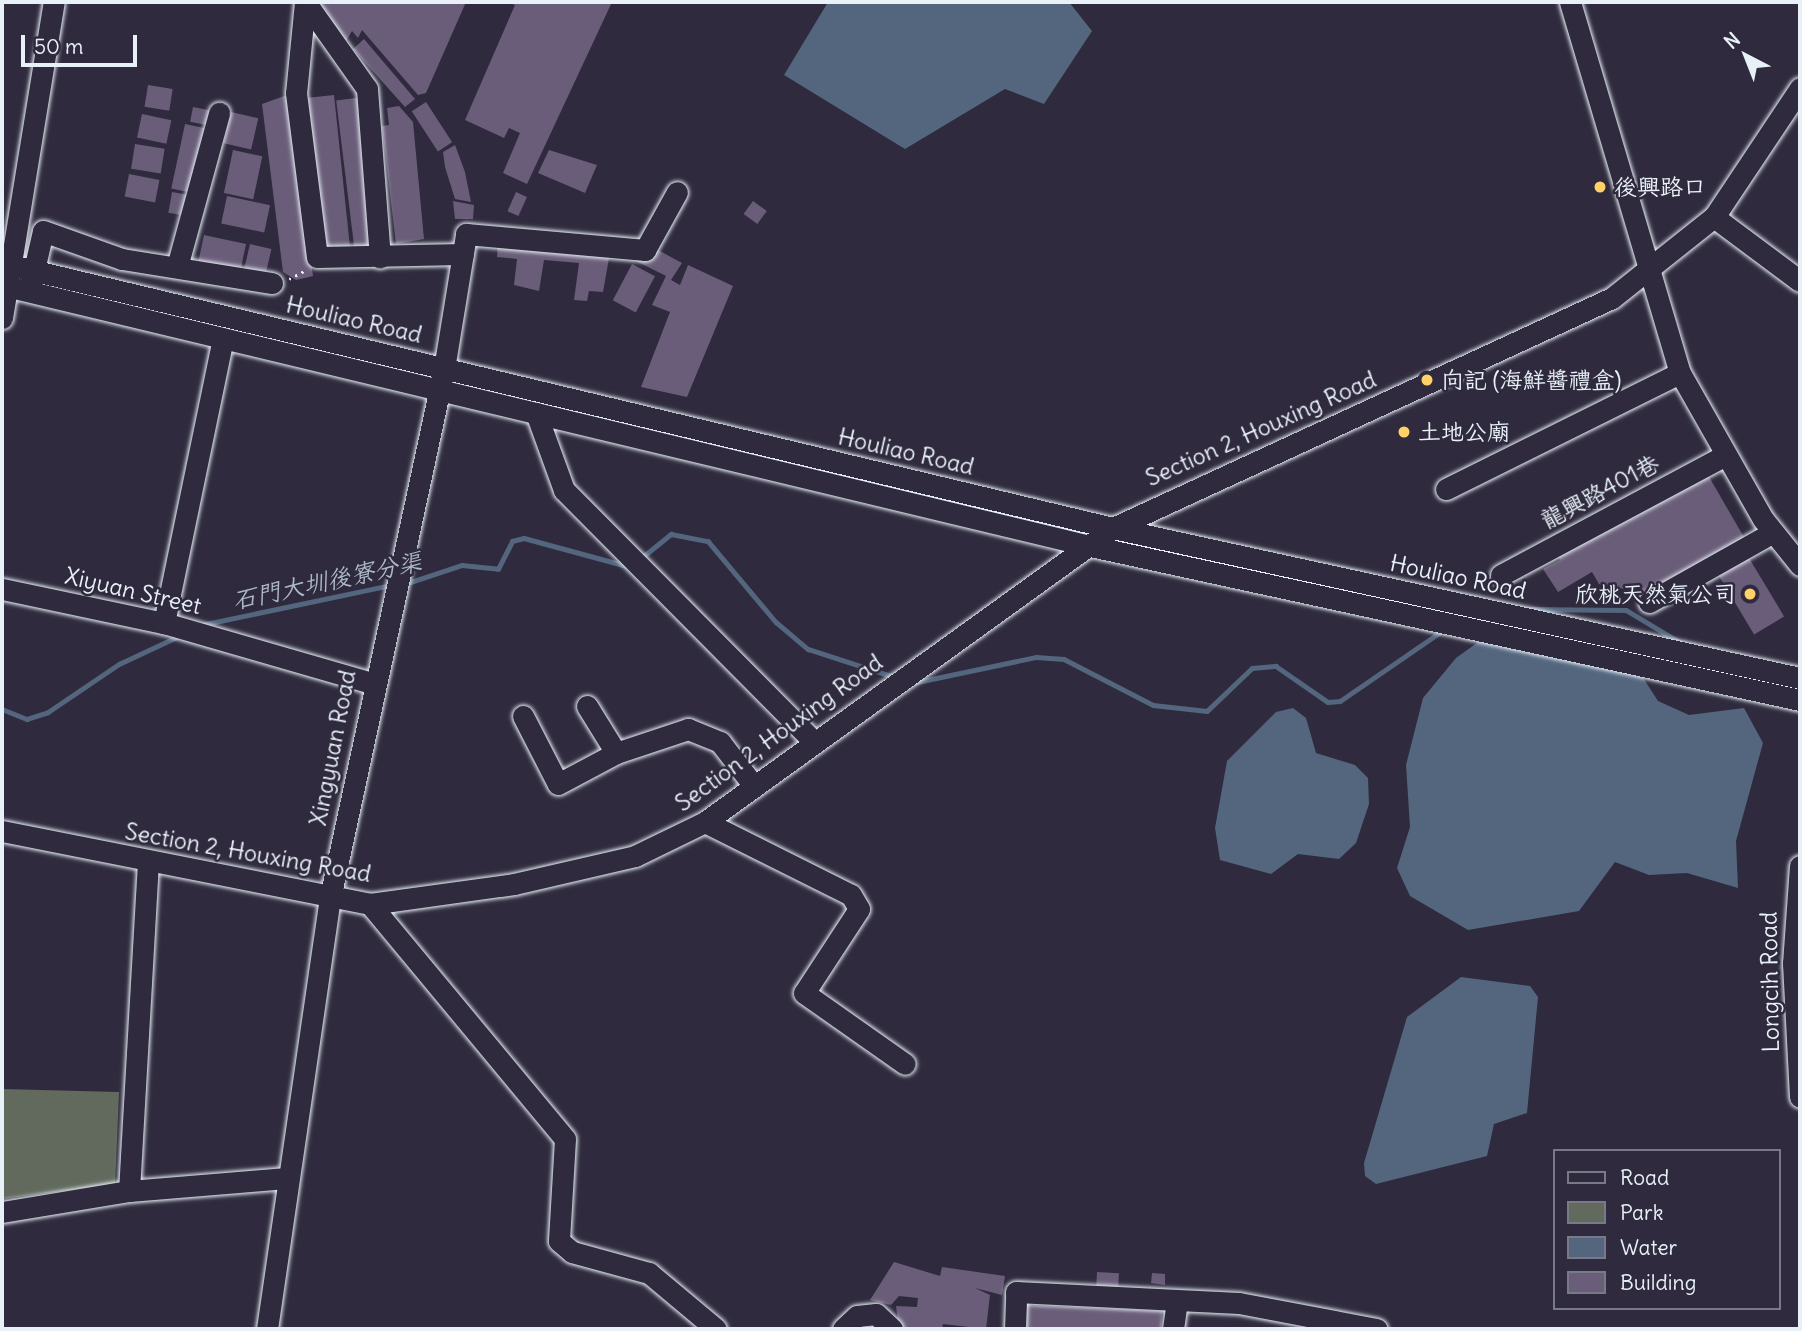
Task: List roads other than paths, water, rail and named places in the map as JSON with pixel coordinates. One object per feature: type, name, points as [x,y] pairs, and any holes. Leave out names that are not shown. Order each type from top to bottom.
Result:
[{"type":"street","points":[[2,318],[4,264],[54,2]]},
{"type":"street","points":[[1570,2],[1680,373],[1724,456],[1773,533],[1800,565]]},
{"type":"street","points":[[307,4],[367,89],[380,257]]},
{"type":"street","points":[[307,4],[296,93],[317,257],[463,254]]},
{"type":"street","name":"Section 2, Houxing Road","points":[[2,831],[148,863],[370,904],[596,868],[705,822],[1113,528],[1612,298],[1650,271],[1714,218],[1800,88]]},
{"type":"street","points":[[177,267],[219,114]]},
{"type":"street","name":"Xingyuan Road","points":[[267,1329],[286,1178],[330,898],[372,683],[444,369],[467,234],[477,231],[645,250],[677,192]]},
{"type":"street","points":[[1714,218],[1800,281]]},
{"type":"street","points":[[28,292],[43,231],[122,258],[272,283]]},
{"type":"street","name":"Houliao Road","points":[[4,264],[1113,528],[1800,678]]},
{"type":"street","name":"Houliao Road","points":[[3,286],[1086,545],[1800,700]]},
{"type":"street","points":[[164,623],[223,338]]},
{"type":"street","points":[[1447,489],[1680,373]]},
{"type":"street","points":[[536,413],[564,490],[815,743]]},
{"type":"street","name":"龍興路401巷","points":[[1501,575],[1724,456]]},
{"type":"street","points":[[1649,602],[1773,533]]},
{"type":"street","name":"Xiyuan Street","points":[[2,589],[164,623],[372,683]]},
{"type":"street","points":[[587,706],[616,753]]},
{"type":"street","points":[[523,716],[558,784],[616,753],[688,729],[720,742],[754,786]]},
{"type":"street","points":[[705,822],[851,895],[859,909],[804,993],[905,1064]]},
{"type":"street","points":[[129,1191],[148,863]]},
{"type":"street","name":"Longcih Road","points":[[1800,866],[1793,963],[1800,1097]]},
{"type":"street","points":[[370,904],[565,1139],[559,1241],[572,1252],[649,1273],[716,1329]]},
{"type":"street","points":[[2,1212],[129,1191],[286,1178]]},
{"type":"street","points":[[1015,1329],[1016,1292],[1239,1303],[1313,1322],[1377,1329]]},
{"type":"street","points":[[1173,1329],[1177,1302]]},
{"type":"street","points":[[843,1329],[857,1316],[876,1314],[892,1329]]},
{"type":"water","points":[[828,2],[1069,2],[1092,31],[1044,104],[1005,89],[905,149],[784,75]]},
{"type":"water","points":[[1557,620],[1635,645],[1640,673],[1658,701],[1689,715],[1744,708],[1763,743],[1736,841],[1738,888],[1687,873],[1649,875],[1615,862],[1579,911],[1468,930],[1410,896],[1397,868],[1410,827],[1406,765],[1423,698],[1456,658],[1481,640],[1525,636]]},
{"type":"water","points":[[1293,708],[1306,718],[1316,753],[1355,765],[1368,778],[1369,804],[1356,843],[1339,859],[1298,854],[1271,874],[1220,860],[1215,828],[1227,761],[1276,712]]},
{"type":"water","points":[[1461,977],[1530,986],[1538,997],[1527,1113],[1494,1124],[1487,1156],[1376,1184],[1365,1176],[1364,1163],[1407,1017]]},
{"type":"waterway","name":"石門大圳後寮分渠","points":[[640,559],[671,534],[708,541],[776,622],[808,649],[894,677]]},
{"type":"waterway","name":"石門大圳後寮分渠","points":[[402,585],[462,565],[498,569],[512,541],[524,538],[631,567]]},
{"type":"waterway","name":"石門大圳後寮分渠","points":[[201,625],[390,585]]},
{"type":"waterway","name":"石門大圳後寮分渠","points":[[1521,609],[1626,610],[1681,643]]},
{"type":"waterway","name":"石門大圳後寮分渠","points":[[908,684],[1036,657],[1064,659],[1153,705],[1207,711],[1252,668],[1276,666],[1328,702],[1340,701],[1442,631]]},
{"type":"waterway","name":"石門大圳後寮分渠","points":[[2,709],[27,719],[48,712],[119,664],[181,635]]},
{"type":"place","name":"後興路口","points":[[1600,187]]},
{"type":"place","name":"向記 (海鮮醬禮盒)","points":[[1427,380]]},
{"type":"place","name":"土地公廟","points":[[1404,432]]},
{"type":"place","name":"欣桃天然氣公司","points":[[1750,594]]}]
